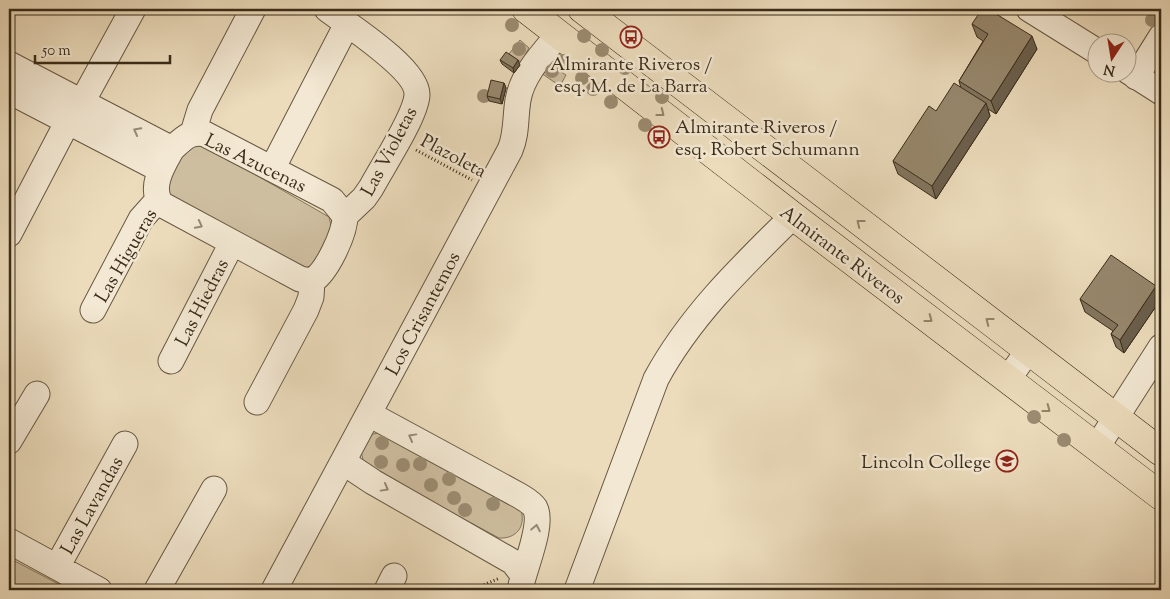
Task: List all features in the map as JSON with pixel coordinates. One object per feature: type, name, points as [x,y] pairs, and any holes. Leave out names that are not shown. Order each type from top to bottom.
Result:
[{"type":"main road","name":"Almirante Riveros","points":[[526,9],[793,216],[1161,496]]},
{"type":"main road","name":"Almirante Riveros","points":[[582,9],[1161,452]]},
{"type":"street","points":[[9,234],[133,9]]},
{"type":"street","points":[[193,134],[200,110],[253,9]]},
{"type":"street","points":[[272,169],[348,24],[327,9]]},
{"type":"street","points":[[1029,9],[1088,46]]},
{"type":"street","name":"Las Violetas","points":[[345,216],[364,198],[412,112],[417,94],[415,82],[404,68],[348,24]]},
{"type":"street","name":"Los Crisantemos","points":[[274,590],[512,144],[522,85],[542,53],[559,34]]},
{"type":"street","points":[[1138,66],[1161,37]]},
{"type":"street","points":[[9,64],[75,112],[166,160],[156,187],[158,200],[168,210],[300,279],[312,280],[321,275],[344,229],[345,216]]},
{"type":"street","points":[[1138,78],[1161,92]]},
{"type":"street","points":[[9,92],[75,112]]},
{"type":"street","name":"Las Azucenas","points":[[166,160],[193,134],[212,137],[332,200],[345,216]]},
{"type":"street","name":"Las Higueras","points":[[93,310],[142,220],[158,200]]},
{"type":"street","points":[[577,590],[656,380],[666,361],[683,334],[717,293],[750,257],[793,216]]},
{"type":"street","name":"Las Hiedras","points":[[171,361],[232,243]]},
{"type":"street","points":[[257,402],[306,310],[311,297],[312,280]]},
{"type":"street","points":[[1097,447],[1161,347]]},
{"type":"street","points":[[1008,379],[1028,351]]},
{"type":"street","points":[[9,441],[37,394]]},
{"type":"street","points":[[369,414],[531,504],[536,510],[537,520],[530,557],[515,581]]},
{"type":"street","name":"Las Lavandas","points":[[57,567],[125,444]]},
{"type":"street","points":[[345,460],[352,468],[373,482],[513,562],[515,581]]},
{"type":"street","points":[[157,590],[214,489]]},
{"type":"street","points":[[9,541],[99,590]]},
{"type":"path","name":"Plazoleta","points":[[397,140],[488,189]]},
{"type":"path","points":[[470,590],[515,581]]},
{"type":"shaded area","points":[[520,40],[529,48],[521,62],[509,54]]},
{"type":"shaded area","points":[[549,64],[566,75],[560,86],[541,73]]},
{"type":"shaded area","points":[[193,145],[204,145],[329,217],[332,229],[315,264],[305,268],[169,196],[171,174],[182,155]]},
{"type":"shaded area","points":[[383,433],[521,510],[521,527],[515,534],[499,538],[369,468],[364,464],[361,451],[370,435]]},
{"type":"shaded area","points":[[9,558],[70,590],[9,590]]},
{"type":"building","points":[[982,9],[988,9],[1032,36],[991,101],[959,81],[988,34],[972,24]]},
{"type":"building","points":[[506,52],[518,60],[513,68],[500,60]]},
{"type":"building","points":[[491,80],[504,83],[500,99],[487,96]]},
{"type":"building","points":[[954,83],[986,103],[932,186],[893,161],[929,106],[936,111]]},
{"type":"building","points":[[1111,255],[1156,286],[1120,340],[1111,334],[1118,325],[1080,299]]},
{"type":"place","name":"Almirante Riveros / esq. M. de La Barra","points":[[631,37]]},
{"type":"place","name":"Almirante Riveros / esq. Robert Schumann","points":[[659,137]]},
{"type":"place","name":"Lincoln College","points":[[1007,461]]}]
